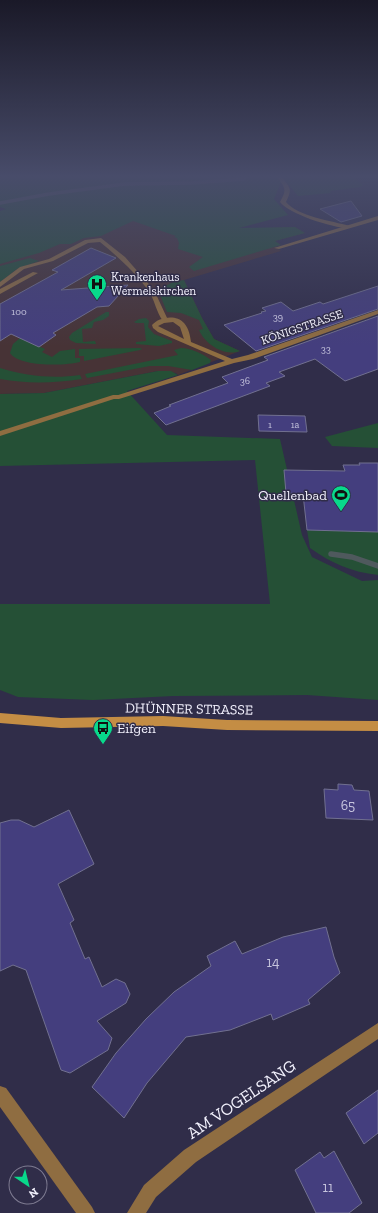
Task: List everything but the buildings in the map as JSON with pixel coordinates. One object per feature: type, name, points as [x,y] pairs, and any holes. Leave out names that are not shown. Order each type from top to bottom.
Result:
[{"type":"main road","name":"DHÜNNER STRASSE","points":[[0,718],[101,724],[164,721],[236,725],[314,724],[378,726]]},
{"type":"street","points":[[277,248],[329,233]]},
{"type":"street","points":[[0,285],[22,268],[50,260],[87,240],[100,240],[123,258],[152,291],[165,320]]},
{"type":"street","points":[[0,292],[35,273]]},
{"type":"street","name":"KÖNIGSTRASSE","points":[[0,434],[203,372],[232,361],[250,357],[378,312]]},
{"type":"street","points":[[188,343],[181,324],[175,320],[165,320],[157,323],[155,326],[156,329],[220,358],[232,361]]},
{"type":"street","name":"AM VOGELSANG","points":[[136,1213],[150,1191],[190,1156],[378,1030]]},
{"type":"street","points":[[0,1094],[86,1213]]},
{"type":"shaded area","name":"Krankenhaus Wermelskirchen","points":[[0,233],[305,233],[275,241],[281,245],[276,247],[281,251],[184,280],[214,339],[240,351],[178,375],[176,373],[158,371],[44,393],[0,394]]},
{"type":"green space","points":[[0,233],[108,233],[101,236],[84,238],[71,244],[60,244],[39,253],[0,264]]},
{"type":"green space","points":[[166,233],[305,233],[275,241],[281,245],[194,271],[189,267],[203,257],[178,249],[179,243],[177,238],[174,237],[176,236]]},
{"type":"green space","points":[[30,258],[39,261],[17,269],[0,282],[0,266]]},
{"type":"green space","points":[[184,280],[214,339],[240,351],[228,352],[216,348],[202,335],[199,330],[203,329],[199,320],[181,313],[167,312],[158,290],[173,282]]},
{"type":"green space","points":[[106,312],[109,312],[109,316],[103,320],[94,322],[92,328],[82,329],[83,342],[95,341],[96,344],[76,343],[70,340],[69,337],[72,333]]},
{"type":"green space","points":[[146,318],[149,321],[148,327],[154,334],[172,341],[172,343],[159,346],[136,344],[136,342],[146,341],[144,323],[134,322],[139,319]]},
{"type":"green space","points":[[20,338],[45,349],[42,352],[52,357],[60,351],[75,349],[75,358],[80,358],[80,362],[54,365],[32,363],[15,358],[10,353],[13,344]]},
{"type":"green space","points":[[181,348],[193,350],[201,354],[211,360],[210,363],[192,370],[168,366],[150,366],[87,378],[85,374],[178,355],[174,350]]},
{"type":"green space","points":[[79,349],[142,349],[84,361],[84,356],[79,356]]},
{"type":"green space","points":[[0,368],[40,376],[60,377],[80,375],[82,379],[41,382],[10,381],[0,379]]},
{"type":"green space","points":[[158,371],[171,371],[178,375],[127,391],[167,435],[280,439],[302,535],[312,557],[362,581],[378,580],[378,700],[307,695],[173,696],[93,700],[18,697],[0,690],[0,604],[270,604],[255,460],[0,466],[0,394],[44,393]]},
{"type":"green space","points":[[378,423],[378,448],[332,446],[325,437]]},
{"type":"green space","points":[[307,530],[378,532],[378,575],[359,572],[342,566],[310,548]]},
{"type":"waterway","points":[[331,554],[352,557],[378,566]]},
{"type":"place","name":"Krankenhaus Wermelskirchen","points":[[97,301]]},
{"type":"place","name":"Quellenbad","points":[[341,512]]},
{"type":"place","name":"Eifgen","points":[[103,745]]}]
